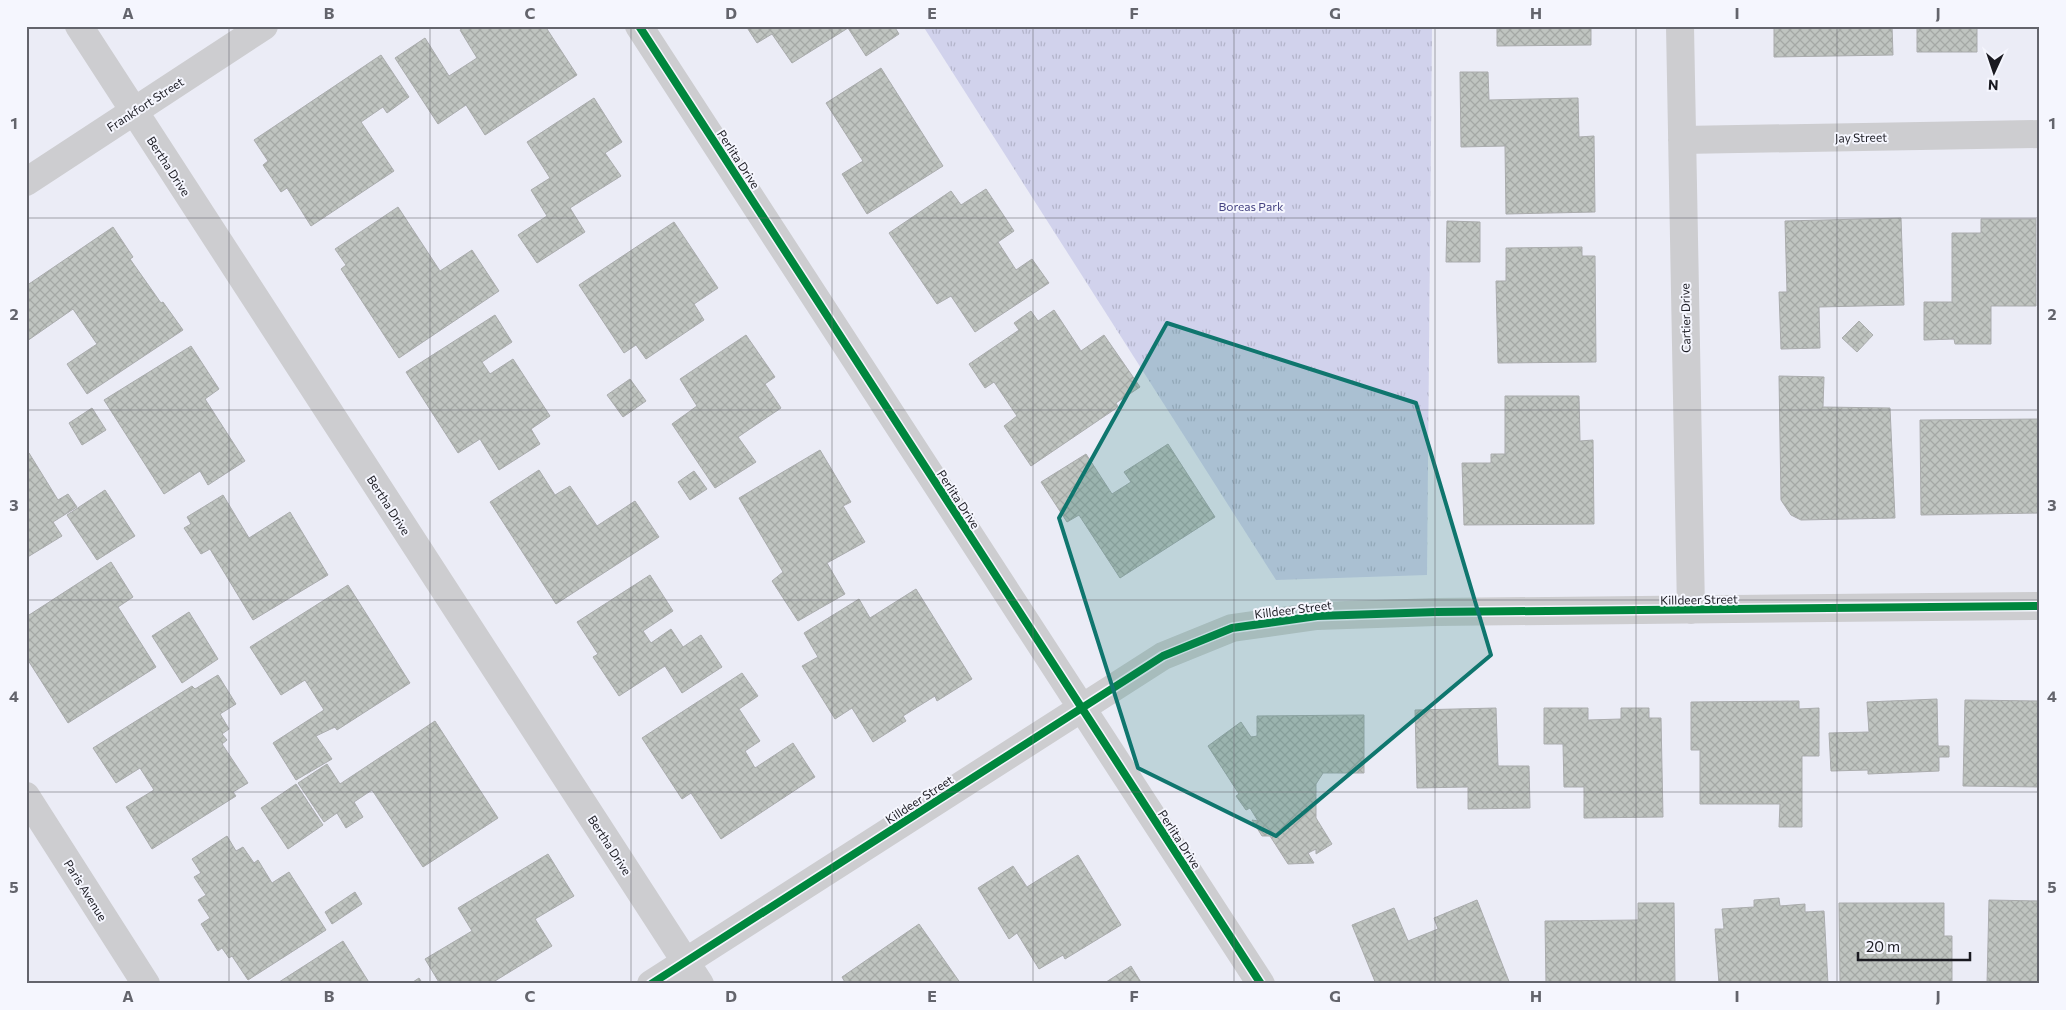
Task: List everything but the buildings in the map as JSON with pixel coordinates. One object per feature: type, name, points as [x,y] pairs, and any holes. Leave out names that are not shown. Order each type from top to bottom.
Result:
[{"type":"street","name":"Bertha Drive","points":[[79,26],[700,984]]},
{"type":"street","name":"Frankfort Street","points":[[26,182],[264,26]]},
{"type":"street","name":"Perlita Drive","points":[[639,26],[1261,984]]},
{"type":"street","name":"Cartier Drive","points":[[1680,26],[1691,610]]},
{"type":"street","name":"Jay Street","points":[[1682,140],[2040,134]]},
{"type":"street","name":"Killdeer Street","points":[[651,984],[1162,656],[1232,628],[1317,616],[1436,612],[2040,606]]},
{"type":"street","name":"Paris Avenue","points":[[26,796],[146,984]]},
{"type":"highlighted area","points":[[1167,323],[1416,403],[1491,655],[1276,836],[1138,768],[1059,518]]},
{"type":"green space","name":"Boreas Park","points":[[923,26],[1432,26],[1427,575],[1276,580]]},
{"type":"cycle path","points":[[639,26],[1261,984]]},
{"type":"cycle path","points":[[651,984],[1163,656],[1232,628],[1317,616],[1436,612],[2040,606]]}]
